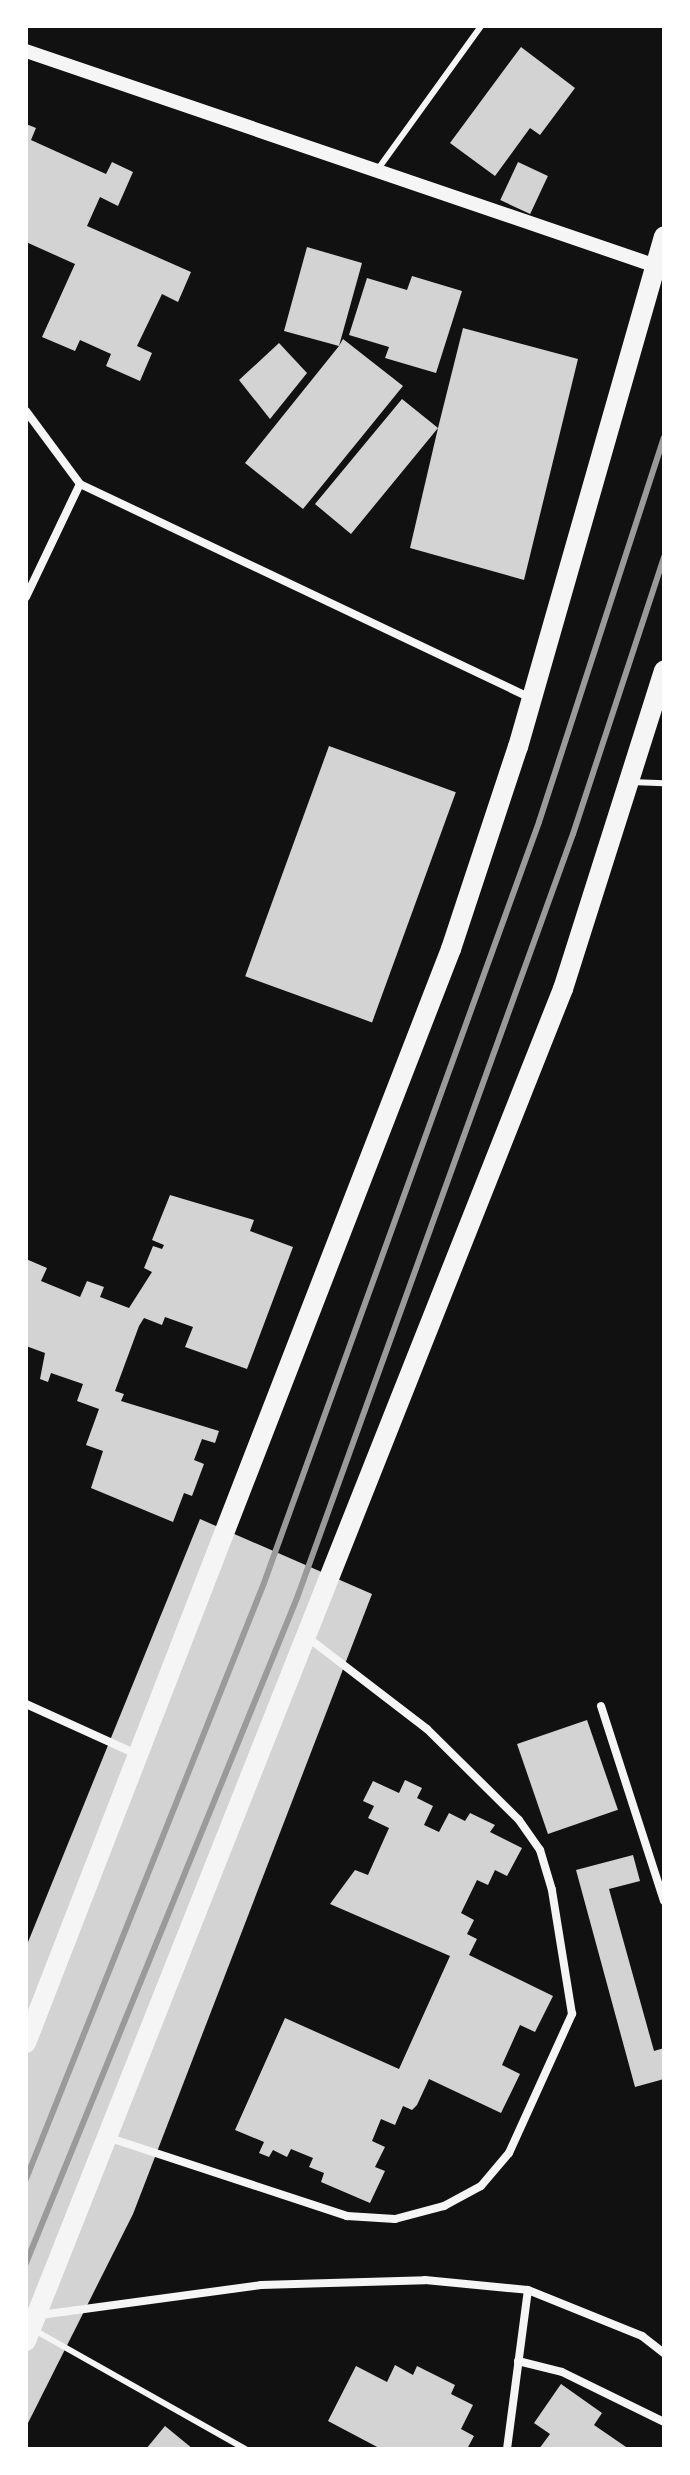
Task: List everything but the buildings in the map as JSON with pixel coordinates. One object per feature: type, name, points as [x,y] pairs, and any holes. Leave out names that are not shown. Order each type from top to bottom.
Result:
[{"type":"main road","points":[[26,2043],[451,949],[532,699],[660,268],[664,236]]},
{"type":"main road","points":[[33,2328],[563,989],[664,671]]},
{"type":"street","points":[[26,51],[660,268]]},
{"type":"street","points":[[26,411],[80,484],[532,699]]},
{"type":"street","points":[[26,597],[80,484]]},
{"type":"street","points":[[110,2138],[347,2216],[407,2216],[444,2206],[481,2186],[500,2164],[572,2014],[552,1890],[540,1850],[519,1820],[427,1729],[307,1637]]},
{"type":"street","points":[[26,1704],[136,1754]]},
{"type":"street","points":[[601,1706],[664,1901]]},
{"type":"street","points":[[33,2328],[261,2285],[425,2280],[528,2290],[642,2336],[664,2353]]},
{"type":"street","points":[[507,2449],[528,2290]]},
{"type":"street","points":[[518,2361],[562,2372],[664,2422]]},
{"type":"lane","points":[[377,170],[481,26]]},
{"type":"lane","points":[[631,782],[664,783]]},
{"type":"lane","points":[[33,2328],[245,2449]]},
{"type":"railway","points":[[26,2179],[264,1583],[539,822],[664,438]]},
{"type":"railway","points":[[26,2263],[297,1598],[573,834],[664,557]]}]
